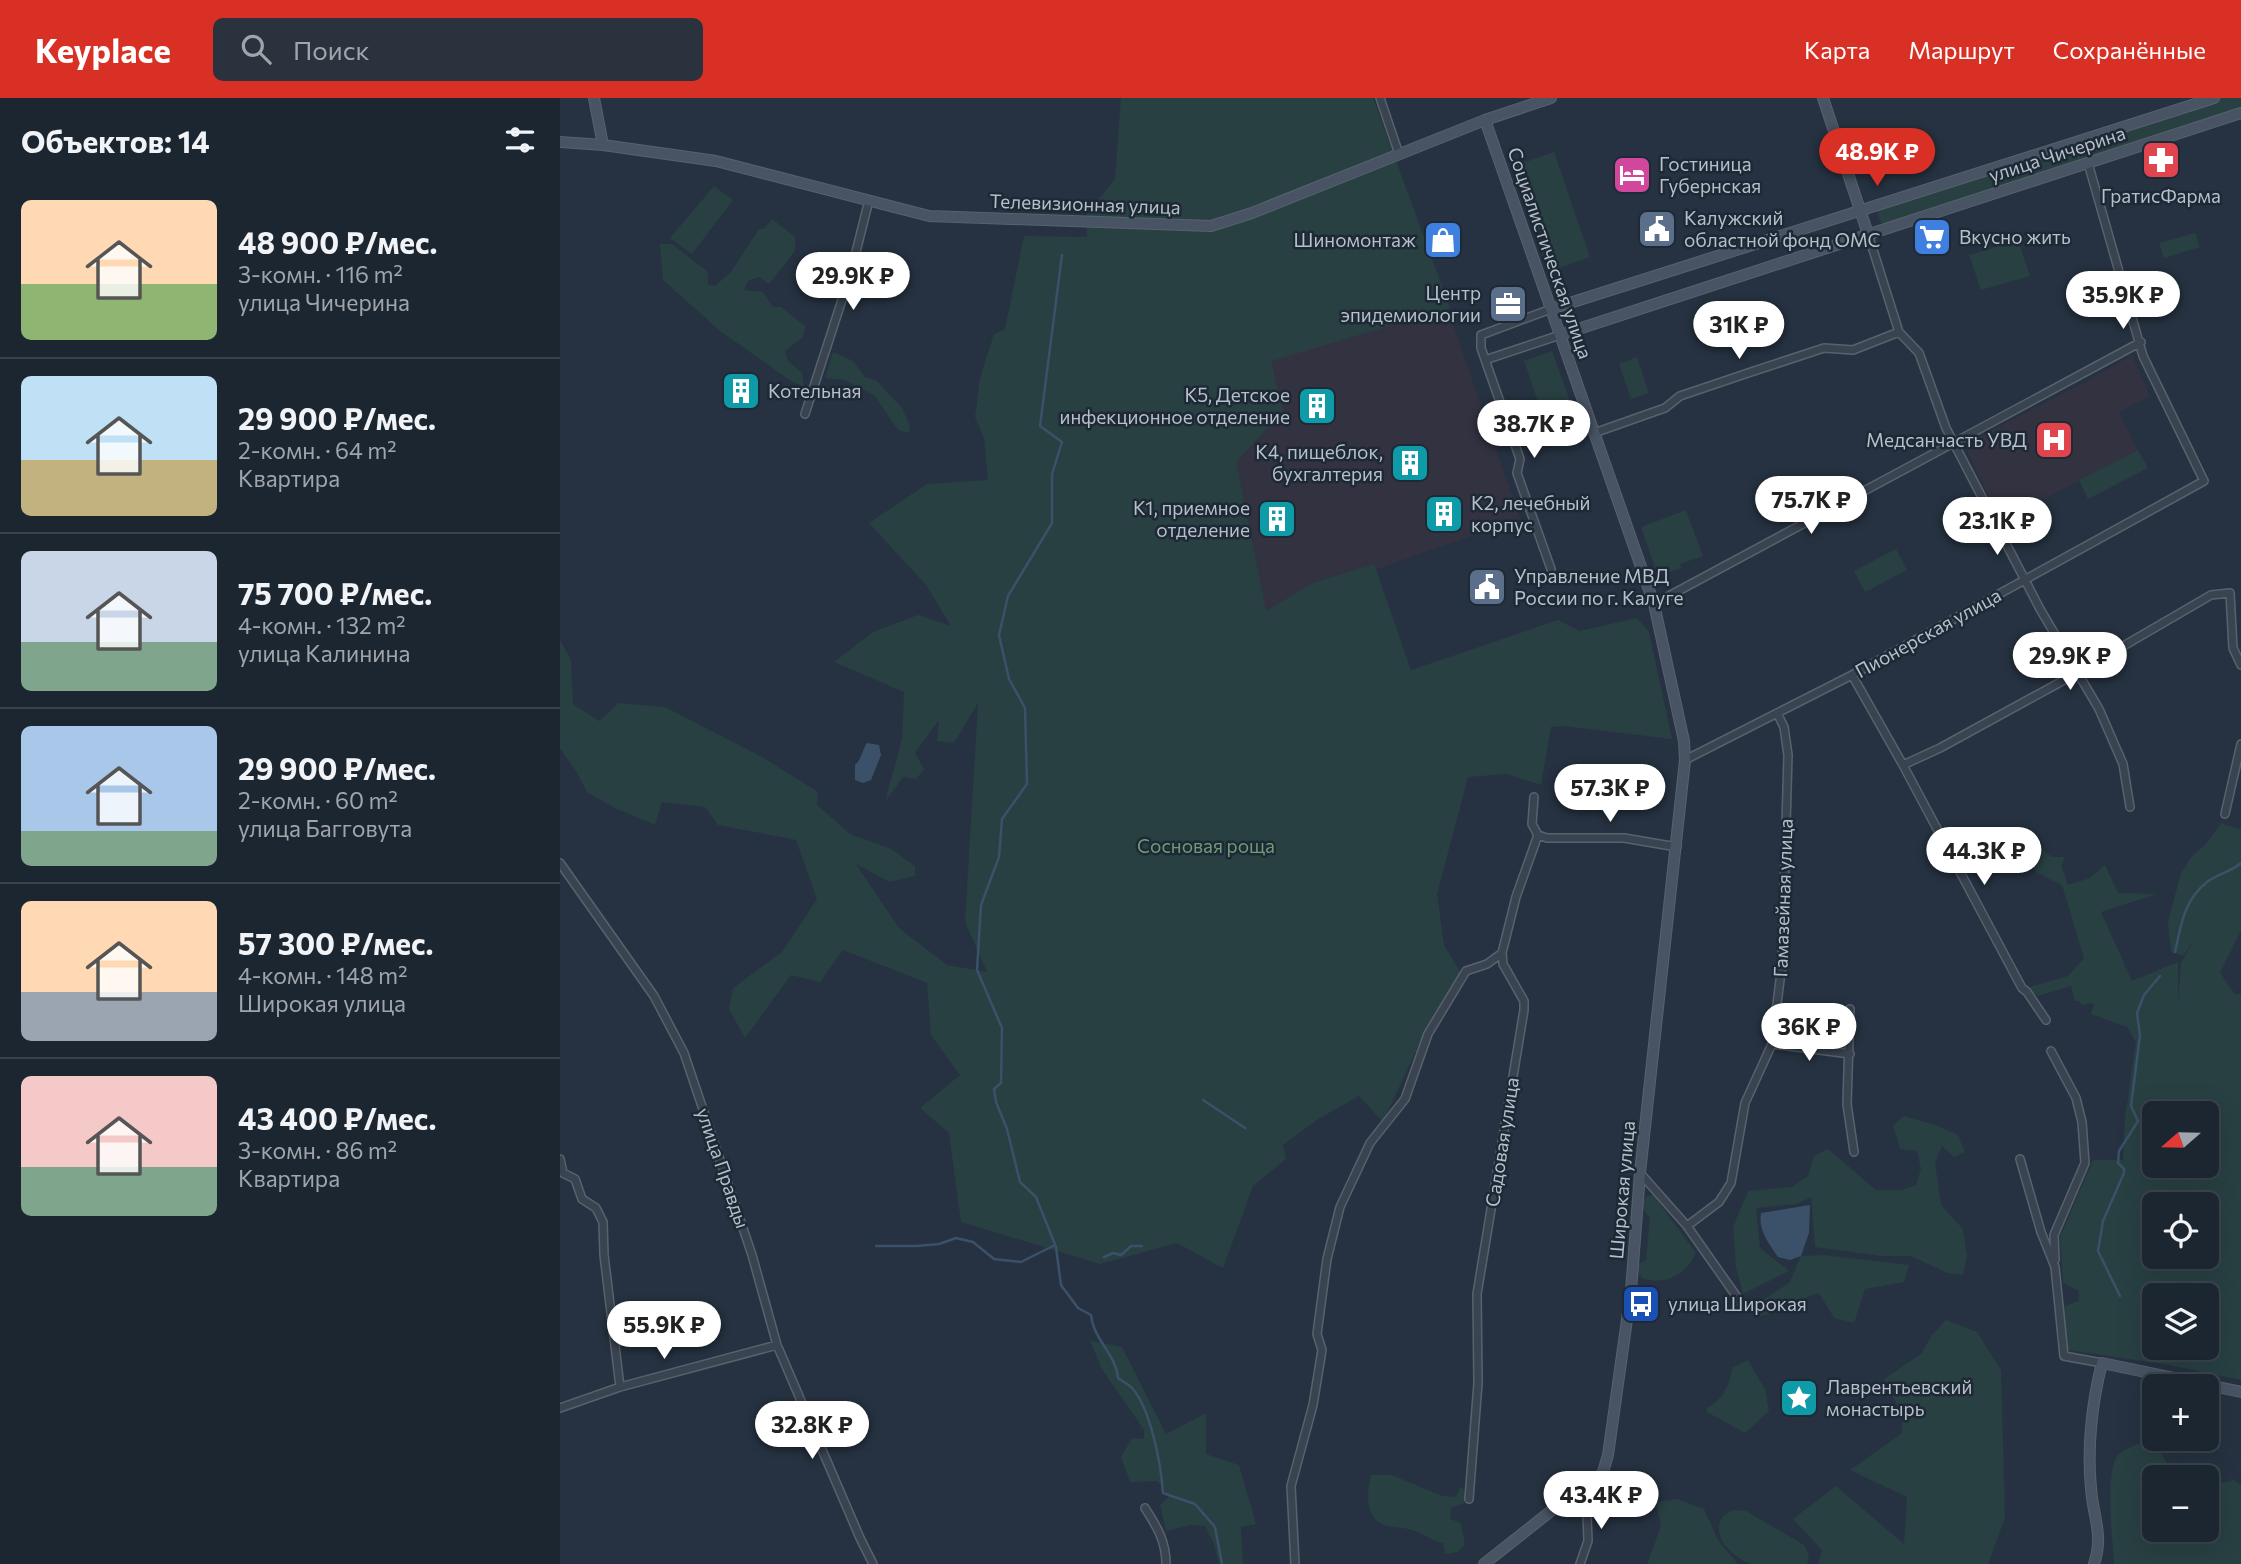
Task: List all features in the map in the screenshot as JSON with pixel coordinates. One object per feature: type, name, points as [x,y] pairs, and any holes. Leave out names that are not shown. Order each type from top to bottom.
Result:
[{"type":"street","points":[[594,98],[603,145]]},
{"type":"street","points":[[1380,98],[1399,154]]},
{"type":"street","name":"Телевизионная улица","points":[[560,142],[603,145],[716,161],[929,216],[1211,226],[1252,213],[1485,120],[1550,98]]},
{"type":"street","points":[[1823,98],[1899,332],[1919,353],[1946,428],[2025,580],[2099,709],[2123,764],[2130,807]]},
{"type":"street","name":"улица Чичерина","points":[[2214,98],[1551,309],[1481,335],[1485,360],[2241,113]]},
{"type":"street","name":"Социалистическая улица","points":[[1485,120],[1654,604],[1684,741],[1685,760]]},
{"type":"street","points":[[1654,604],[2141,342],[2088,163]]},
{"type":"street","points":[[805,414],[851,272],[869,201]]},
{"type":"street","points":[[1594,433],[1665,408],[1680,396],[1824,348],[1853,350],[1899,332]]},
{"type":"street","name":"Пионерская улица","points":[[1685,760],[1852,675],[2204,481],[2143,356],[2141,342]]},
{"type":"street","points":[[1485,360],[1520,459],[1517,473],[1551,569]]},
{"type":"street","points":[[1903,765],[1940,748],[2077,673],[2211,595],[2230,593],[2233,648],[2241,665]]},
{"type":"street","points":[[1852,675],[2022,988],[2046,1020]]},
{"type":"street","name":"Гамазейная улица","points":[[1687,1226],[1719,1202],[1731,1184],[1745,1103],[1772,1044],[1782,964],[1788,755],[1784,727],[1777,713]]},
{"type":"street","points":[[2225,814],[2241,744]]},
{"type":"street","name":"Широкая улица","points":[[1484,1564],[1551,1511],[1586,1489],[1603,1472],[1608,1455],[1631,1291],[1640,1173],[1685,760]]},
{"type":"street","points":[[1534,797],[1532,824],[1538,835],[1548,838],[1624,838],[1677,847]]},
{"type":"street","points":[[1295,1564],[1291,1486],[1313,1405],[1322,1350],[1317,1334],[1326,1271],[1340,1207],[1370,1143],[1405,1099],[1428,1034],[1466,971],[1487,964],[1502,953],[1516,897],[1538,835]]},
{"type":"street","name":"улица Правды","points":[[560,863],[654,996],[684,1054],[752,1255],[777,1345],[873,1564]]},
{"type":"street","name":"Садовая улица","points":[[1469,1499],[1478,1383],[1478,1294],[1524,1010],[1524,1002],[1503,964],[1502,953]]},
{"type":"street","points":[[1850,1009],[1847,1104],[1854,1152]]},
{"type":"street","points":[[1772,1044],[1850,1054]]},
{"type":"street","points":[[2050,1051],[2076,1098],[2082,1122],[2085,1163],[2054,1235],[2064,1356],[2241,1392]]},
{"type":"street","points":[[2020,1158],[2041,1232],[2055,1268]]},
{"type":"street","points":[[560,1159],[563,1173],[575,1179],[583,1199],[596,1209],[603,1222],[604,1255],[620,1387]]},
{"type":"street","points":[[1640,1173],[1687,1226],[1744,1307]]},
{"type":"street","points":[[560,1408],[620,1387],[777,1345]]},
{"type":"street","points":[[2094,1564],[2100,1545],[2091,1489],[2089,1451],[2102,1363]]},
{"type":"street","points":[[1580,1564],[1588,1541],[1586,1489]]},
{"type":"street","points":[[1145,1508],[1160,1531],[1166,1552],[1166,1564]]},
{"type":"shaded area","points":[[1220,255],[1437,278],[1520,519],[1391,564],[1259,615],[1221,445]]},
{"type":"shaded area","name":"Медсанчасть УВД","points":[[2132,355],[2150,396],[2119,412],[2138,450],[2001,522],[1964,445]]},
{"type":"shaded area","points":[[867,743],[879,745],[881,755],[871,780],[863,783],[855,780],[855,765]]},
{"type":"shaded area","points":[[1810,1205],[1809,1233],[1801,1256],[1790,1260],[1778,1257],[1763,1231],[1761,1213]]},
{"type":"green space","name":"Сосновая роща","points":[[1121,98],[1373,98],[1450,308],[1271,361],[1283,411],[1236,462],[1266,611],[1313,583],[1374,564],[1411,670],[1558,620],[1579,631],[1637,618],[1649,632],[1672,739],[1564,726],[1551,727],[1541,785],[1507,774],[1468,777],[1437,894],[1444,945],[1461,973],[1424,1034],[1383,1122],[1359,1096],[1318,1119],[1283,1145],[1286,1159],[1253,1186],[1223,1268],[1177,1243],[1100,1264],[961,1222],[949,1133],[920,1108],[960,1075],[931,1035],[927,983],[843,950],[820,982],[791,975],[745,1038],[729,1009],[733,988],[782,952],[817,899],[796,840],[718,825],[705,807],[662,802],[655,825],[615,808],[587,792],[560,748],[560,640],[571,660],[573,704],[599,721],[619,703],[665,707],[762,757],[818,792],[817,805],[850,834],[891,849],[915,866],[915,876],[890,882],[856,864],[899,928],[947,965],[987,972],[965,922],[978,703],[954,743],[937,741],[939,720],[915,753],[924,769],[916,779],[903,777],[885,802],[902,739],[904,692],[834,662],[873,632],[918,615],[951,626],[926,585],[869,523],[927,484],[988,480],[984,438],[975,417],[980,378],[994,334],[1005,329],[1024,236],[1087,237],[1087,214],[1115,179]]},
{"type":"green space","points":[[2213,98],[2241,98],[2241,114],[1883,229],[1875,205]]},
{"type":"green space","points":[[1554,152],[1590,257],[1550,271],[1514,166]]},
{"type":"green space","points":[[714,186],[733,200],[692,254],[670,238]]},
{"type":"green space","points":[[772,219],[795,237],[795,251],[769,284],[759,277],[748,281],[744,290],[763,292],[773,307],[781,307],[805,326],[803,337],[785,351],[788,361],[802,373],[804,387],[791,381],[720,331],[663,280],[660,244],[672,244],[708,272],[708,284],[715,286],[731,272],[759,229],[764,229]]},
{"type":"green space","points":[[2195,233],[2200,247],[2164,258],[2159,243]]},
{"type":"green space","points":[[2018,240],[2030,276],[1981,290],[1969,255]]},
{"type":"green space","points":[[1552,351],[1570,401],[1541,411],[1524,361]]},
{"type":"green space","points":[[833,352],[853,361],[865,377],[877,381],[902,408],[910,433],[898,430],[874,395],[844,380],[825,378]]},
{"type":"green space","points":[[1637,357],[1649,393],[1631,399],[1619,364]]},
{"type":"green space","points":[[2138,450],[2148,468],[2088,499],[2079,480]]},
{"type":"green space","points":[[1686,510],[1703,556],[1658,576],[1641,527]]},
{"type":"green space","points":[[1896,549],[1907,570],[1865,592],[1854,571]]},
{"type":"green space","points":[[2221,823],[2241,830],[2241,930],[2220,973],[2235,994],[2241,994],[2241,1380],[2169,1365],[2067,1350],[2063,1307],[2079,1301],[2079,1291],[2063,1283],[2060,1237],[2093,1160],[2123,1160],[2125,1118],[2136,1042],[2127,1027],[2091,1014],[2094,1005],[2092,1003],[2083,1005],[2075,1001],[2071,986],[2038,996],[2030,987],[2068,976],[2084,958],[2062,885],[2037,873],[2023,852],[2032,843],[2052,857],[2065,857],[2061,866],[2068,885],[2090,878],[2105,865],[2118,893],[2157,894],[2101,912],[2132,981],[2178,962],[2178,1003],[2181,963],[2195,938],[2183,956],[2171,952],[2168,922],[2181,873],[2192,856],[2206,844]]},
{"type":"green space","points":[[1904,1116],[1958,1135],[1965,1152],[1954,1157],[1942,1146],[1935,1163],[1941,1205],[1963,1229],[1967,1256],[1963,1275],[1947,1273],[1911,1256],[1881,1256],[1815,1247],[1811,1197],[1797,1204],[1756,1208],[1760,1248],[1789,1271],[1743,1294],[1736,1268],[1733,1227],[1748,1191],[1792,1187],[1808,1176],[1814,1156],[1828,1149],[1876,1190],[1901,1190],[1916,1185],[1921,1169],[1917,1151],[1900,1149],[1893,1125]]},
{"type":"green space","points":[[1653,1195],[1696,1253],[1681,1273],[1659,1281],[1642,1278],[1637,1271],[1637,1265],[1646,1260],[1650,1218],[1642,1208],[1642,1201]]},
{"type":"green space","points":[[1823,1255],[1909,1265],[1904,1282],[1865,1289],[1854,1323],[1834,1318],[1819,1293],[1760,1316],[1760,1302],[1789,1283],[1801,1256]]},
{"type":"green space","points":[[1946,1320],[1977,1332],[2001,1370],[2005,1518],[1988,1564],[1818,1564],[1822,1550],[1793,1519],[1836,1486],[1904,1544],[1907,1497],[1850,1470],[1902,1433],[1902,1414],[1884,1379],[1921,1354],[1932,1335]]},
{"type":"green space","points":[[1090,1341],[1122,1347],[1166,1434],[1206,1413],[1206,1454],[1239,1465],[1256,1524],[1241,1527],[1243,1564],[1219,1564],[1214,1544],[1205,1526],[1191,1525],[1166,1531],[1160,1505],[1169,1497],[1157,1481],[1130,1482],[1121,1457],[1132,1438],[1144,1439],[1144,1430],[1102,1369]]},
{"type":"green space","points":[[1748,1360],[1765,1389],[1769,1411],[1745,1433],[1707,1412],[1707,1408],[1717,1401],[1724,1391],[1732,1368]]},
{"type":"green space","points":[[2142,1442],[2142,1451],[2159,1451],[2168,1465],[2142,1465],[2142,1542],[2219,1542],[2219,1483],[2234,1480],[2241,1485],[2241,1564],[2114,1564],[2111,1476],[2118,1455]]},
{"type":"green space","points":[[1371,1475],[1392,1475],[1442,1496],[1456,1497],[1461,1486],[1466,1493],[1464,1503],[1451,1508],[1450,1519],[1461,1523],[1465,1545],[1458,1552],[1445,1554],[1443,1543],[1416,1531],[1378,1522],[1368,1504]]},
{"type":"green space","points":[[1677,1499],[1704,1509],[1719,1542],[1738,1564],[1647,1564],[1661,1526],[1656,1502]]},
{"type":"green space","points":[[1733,1510],[1746,1511],[1804,1545],[1809,1555],[1807,1564],[1752,1564],[1736,1556],[1723,1542],[1719,1531],[1722,1518]]},
{"type":"waterway","points":[[1062,255],[1040,426],[1062,442],[1052,474],[1052,523],[1008,596],[999,635],[1009,679],[1025,708],[1027,784],[1002,819],[999,857],[981,905],[977,970],[1002,1028],[1001,1083],[994,1089],[996,1102],[1007,1129],[1020,1182],[1036,1197],[1056,1247],[1061,1285],[1078,1308],[1091,1315],[1096,1332],[1113,1361],[1118,1378],[1132,1388],[1145,1409],[1157,1453],[1163,1493],[1195,1504],[1215,1527],[1222,1564]]},
{"type":"waterway","points":[[2175,952],[2179,932],[2193,897],[2207,882],[2241,863]]},
{"type":"waterway","points":[[2120,1296],[2098,1251],[2103,1221],[2124,1173],[2118,1163],[2119,1151],[2138,1121],[2131,1106],[2140,1035],[2137,1013],[2144,995],[2160,976]]},
{"type":"waterway","points":[[1203,1100],[1245,1128]]},
{"type":"waterway","points":[[876,1246],[939,1244],[956,1238],[973,1242],[994,1259],[1021,1262],[1055,1245]]},
{"type":"waterway","points":[[1104,1257],[1113,1253],[1121,1255],[1131,1246],[1142,1246]]},
{"type":"place","name":"ГратисФарма","points":[[2161,160]]},
{"type":"place","name":"Гостиница Губернская","points":[[1632,175]]},
{"type":"place","name":"Калужский областной фонд ОМС","points":[[1657,229]]},
{"type":"place","name":"Вкусно жить","points":[[1932,237]]},
{"type":"place","name":"Шиномонтаж","points":[[1443,240]]},
{"type":"place","name":"Центр эпидемиологии","points":[[1508,304]]},
{"type":"place","name":"Котельная","points":[[741,391]]},
{"type":"place","name":"К5, Детское инфекционное отделение","points":[[1317,406]]},
{"type":"place","name":"Медсанчасть УВД","points":[[2054,440]]},
{"type":"place","name":"К4, пищеблок, бухгалтерия","points":[[1410,463]]},
{"type":"place","name":"К2, лечебный корпус","points":[[1444,514]]},
{"type":"place","name":"К1, приемное отделение","points":[[1277,519]]},
{"type":"place","name":"Управление МВД России по г. Калуге","points":[[1487,587]]},
{"type":"place","name":"улица Широкая","points":[[1641,1304]]},
{"type":"place","name":"Лаврентьевский монастырь","points":[[1799,1398]]}]
